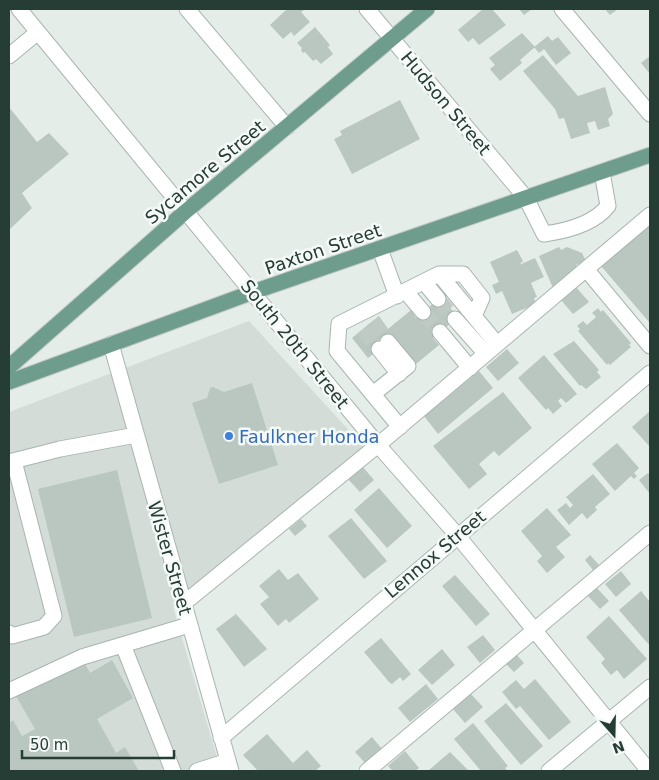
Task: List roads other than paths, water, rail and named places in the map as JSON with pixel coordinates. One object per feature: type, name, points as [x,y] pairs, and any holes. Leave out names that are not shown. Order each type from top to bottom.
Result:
[{"type":"main road","name":"Sycamore Street","points":[[9,367],[185,212],[428,9]]},
{"type":"main road","name":"Paxton Street","points":[[9,382],[253,292],[380,250],[650,155]]},
{"type":"street","name":"South 20th Street","points":[[19,9],[378,445],[457,535],[649,771]]},
{"type":"street","points":[[187,9],[286,127]]},
{"type":"street","name":"Hudson Street","points":[[367,9],[526,198],[544,234],[559,232],[590,221],[602,213],[608,206],[602,172]]},
{"type":"street","points":[[562,9],[650,113]]},
{"type":"street","points":[[9,56],[38,32]]},
{"type":"street","points":[[183,604],[400,427],[650,215]]},
{"type":"street","points":[[380,250],[402,294],[424,312]]},
{"type":"street","points":[[586,269],[650,346]]},
{"type":"street","points":[[400,427],[337,351],[338,324],[363,320],[402,294],[439,274],[474,316],[491,349]]},
{"type":"street","points":[[424,282],[438,299]]},
{"type":"street","points":[[455,319],[491,349]]},
{"type":"street","points":[[440,332],[470,368]]},
{"type":"street","name":"Wister Street","points":[[111,344],[229,766]]},
{"type":"street","points":[[373,394],[408,366],[384,345]]},
{"type":"street","name":"Lennox Street","points":[[221,738],[457,535],[650,373]]},
{"type":"street","points":[[9,633],[12,636],[44,627],[54,616],[11,461],[60,449],[136,435]]},
{"type":"street","points":[[367,771],[650,533]]},
{"type":"street","points":[[9,690],[82,657],[189,625]]},
{"type":"street","points":[[123,645],[173,771]]},
{"type":"street","points":[[549,771],[650,687]]},
{"type":"street","points":[[197,771],[229,766]]},
{"type":"tunnel","points":[[438,299],[455,319]]},
{"type":"tunnel","points":[[423,312],[440,332]]},
{"type":"tunnel","points":[[373,321],[388,342]]},
{"type":"tunnel","points":[[363,329],[379,349]]},
{"type":"place","name":"Faulkner Honda","points":[[229,436]]}]
